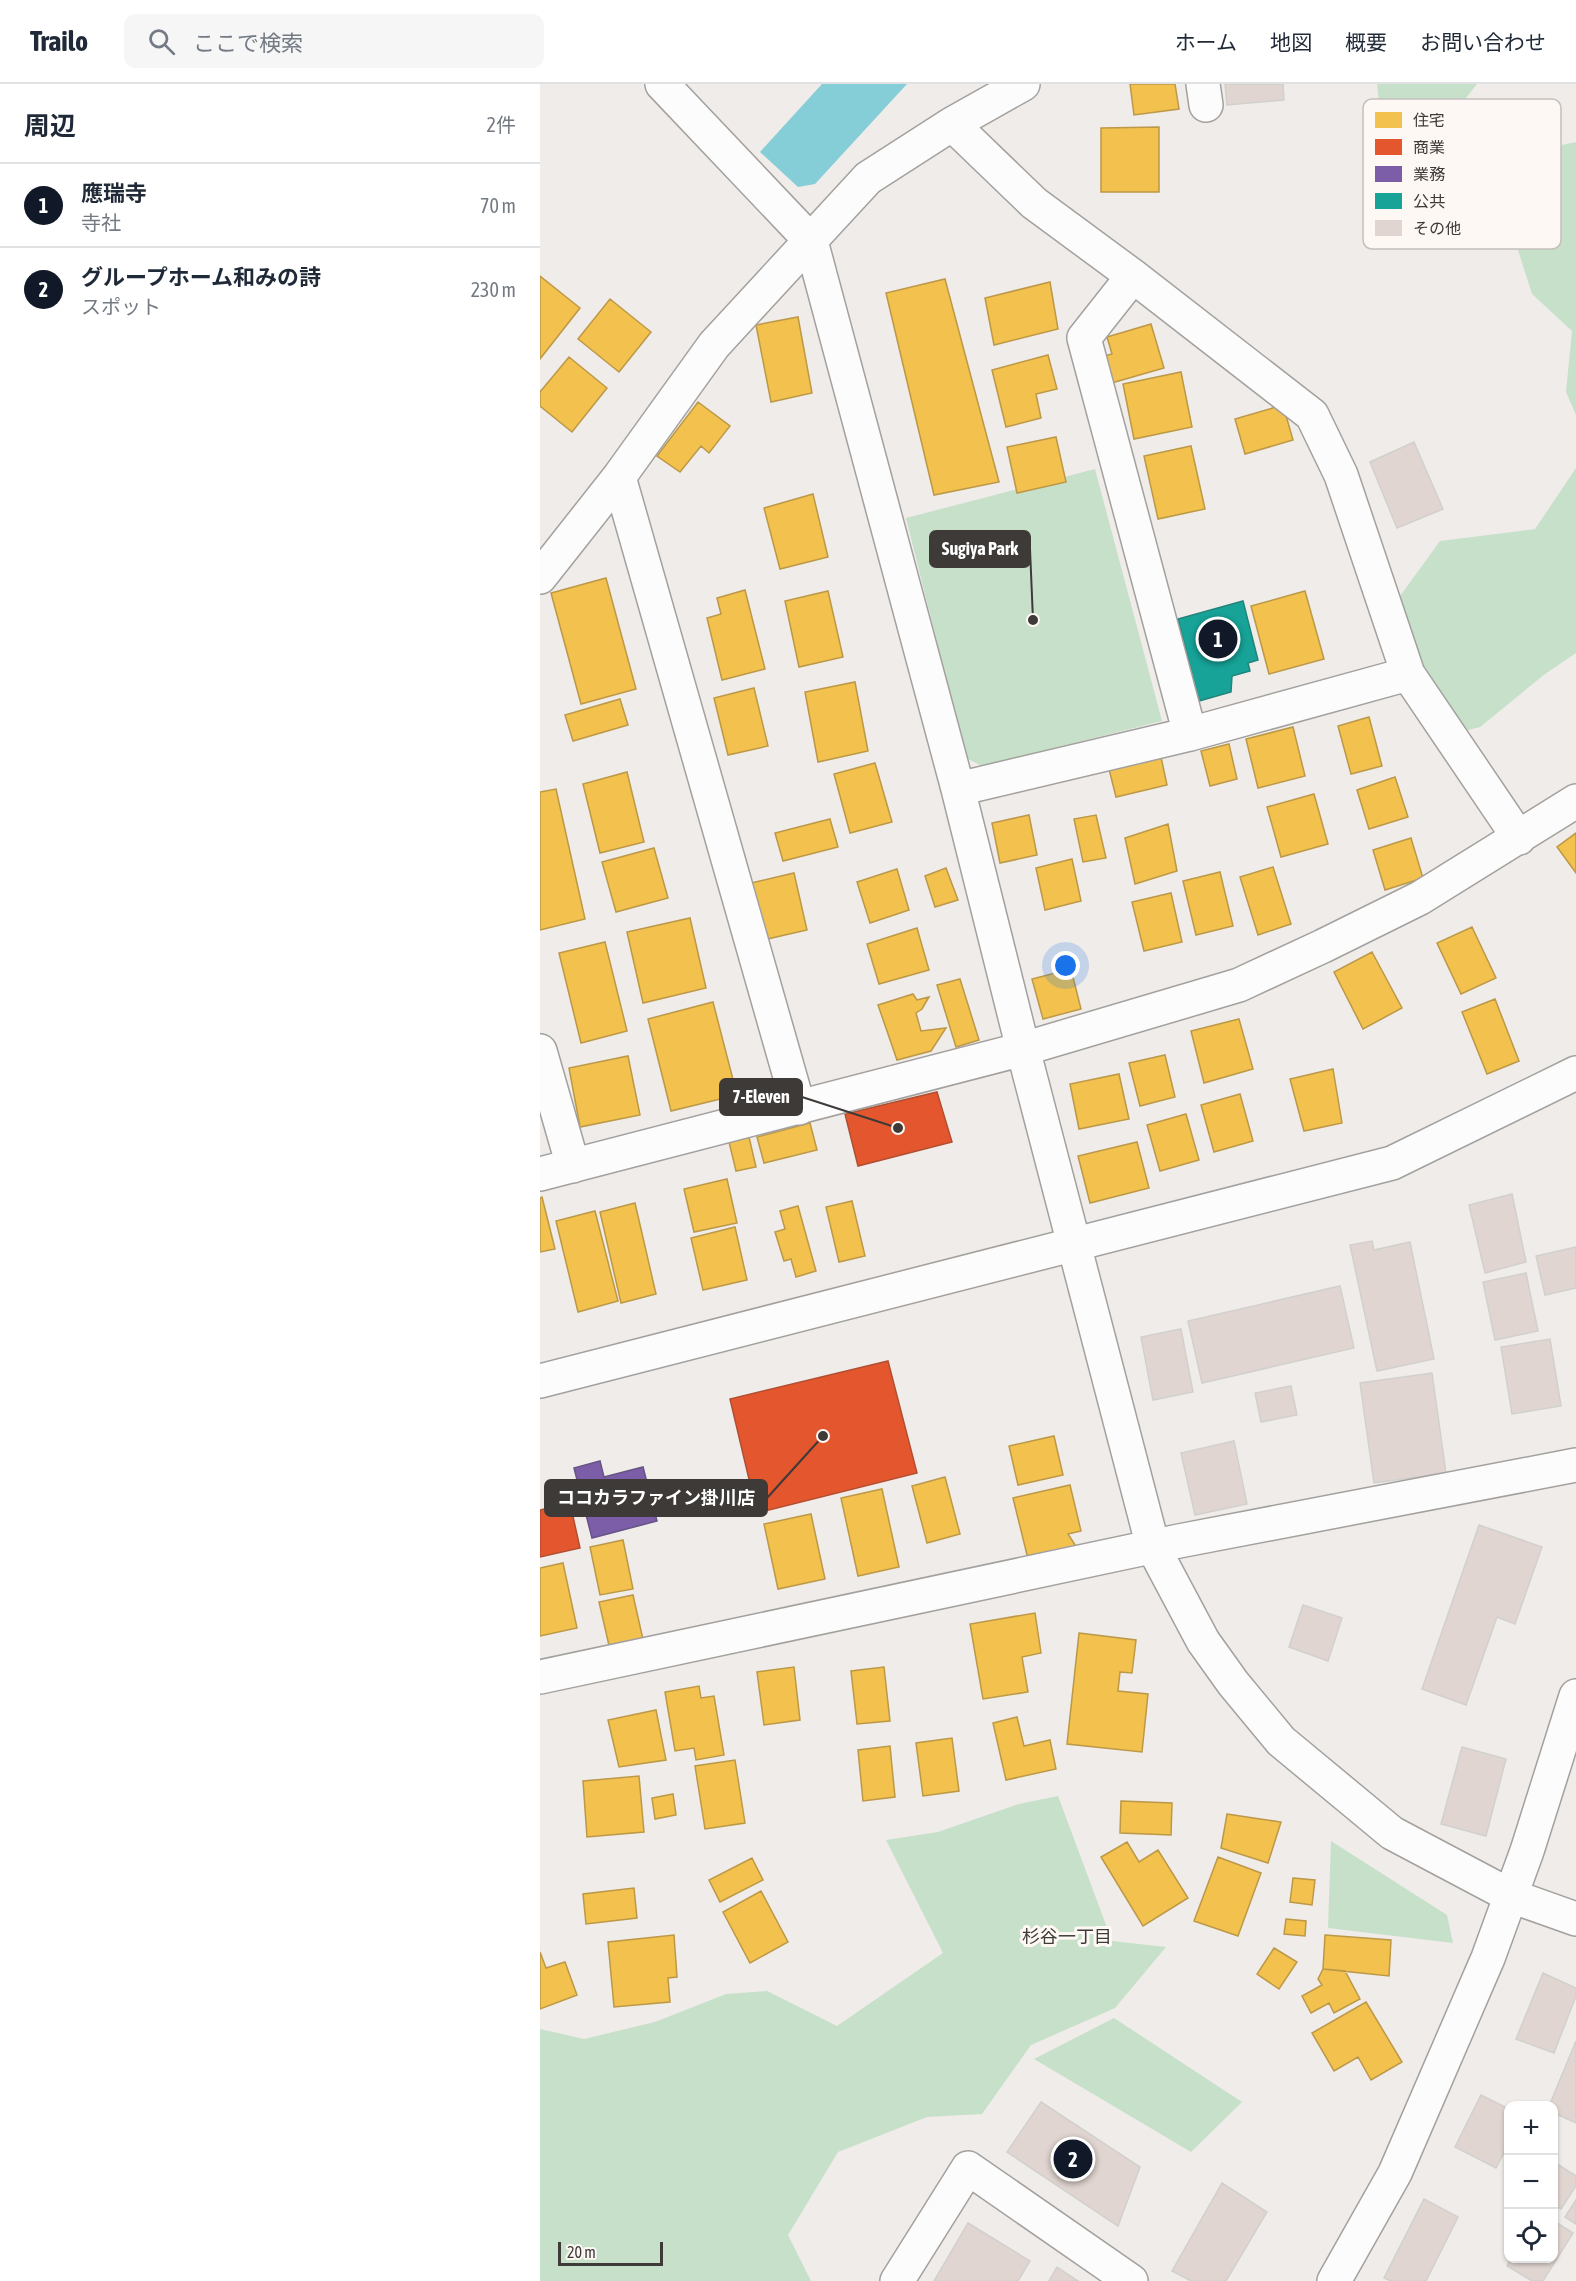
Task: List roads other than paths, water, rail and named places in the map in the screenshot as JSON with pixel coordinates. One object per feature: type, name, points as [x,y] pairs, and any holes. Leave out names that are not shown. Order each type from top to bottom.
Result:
[{"type":"street","points":[[662,84],[811,241],[958,789],[1023,1049],[1153,1547],[1203,1641],[1233,1683],[1281,1742],[1392,1833],[1511,1896],[1576,1919]]},
{"type":"street","points":[[540,577],[619,477],[714,345],[868,178],[952,124],[1023,84]]},
{"type":"street","points":[[952,124],[1034,202],[1312,415],[1341,474],[1408,674],[1519,838]]},
{"type":"street","points":[[1133,276],[1084,338],[1190,734]]},
{"type":"street","points":[[619,477],[799,1108]]},
{"type":"street","points":[[958,789],[1190,734],[1408,674]]},
{"type":"street","points":[[540,1174],[1023,1049],[1239,984],[1420,898],[1576,801]]},
{"type":"street","points":[[540,1050],[573,1166]]},
{"type":"street","points":[[540,1381],[1392,1163],[1576,1073]]},
{"type":"street","points":[[540,1677],[1153,1547],[1576,1465]]},
{"type":"street","points":[[1334,2281],[1395,2173],[1488,1958],[1511,1896],[1576,1696]]},
{"type":"street","points":[[897,2281],[968,2168],[1131,2281]]},
{"type":"water","points":[[822,84],[907,84],[815,184],[798,187],[760,152]]},
{"type":"place","name":"Sugiya Park","points":[[1033,620]]},
{"type":"place","name":"應瑞寺","points":[[1218,639]]},
{"type":"place","name":"7-Eleven","points":[[898,1128]]},
{"type":"place","name":"ココカラファイン掛川店","points":[[823,1436]]},
{"type":"place","name":"グループホーム和みの詩","points":[[1073,2159]]},
{"type":"district","name":"杉谷一丁目","points":[[1067,1937]]}]
